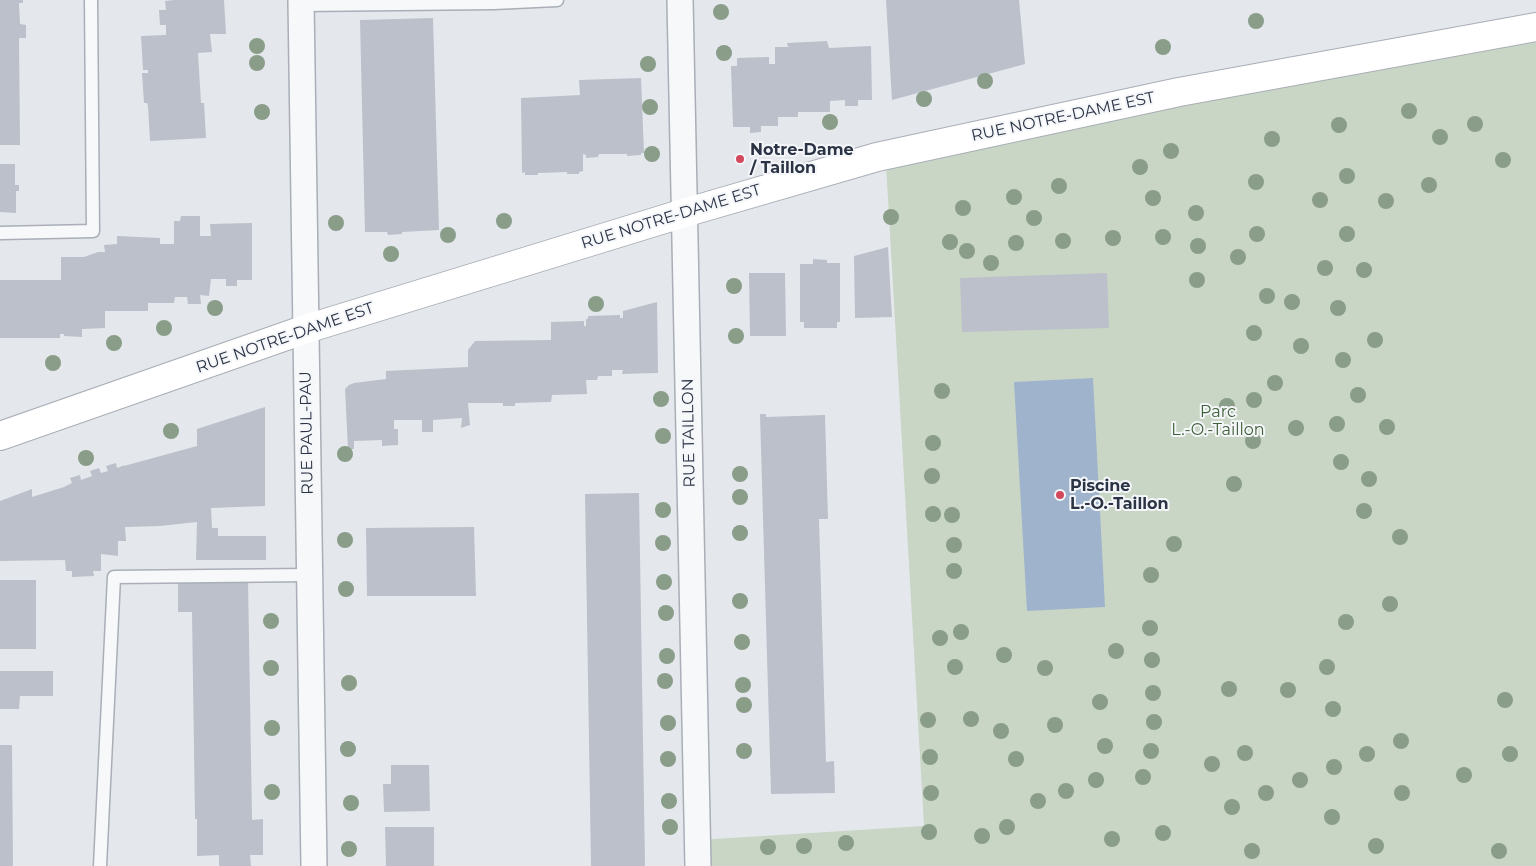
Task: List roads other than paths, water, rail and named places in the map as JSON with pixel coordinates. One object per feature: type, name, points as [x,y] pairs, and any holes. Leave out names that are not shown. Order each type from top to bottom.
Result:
[{"type":"main road","name":"RUE NOTRE-DAME EST","points":[[0,436],[306,329],[684,212],[895,152],[1179,92],[1536,27]]},
{"type":"street","name":"RUE TAILLON","points":[[680,0],[698,866]]},
{"type":"street","name":"RUE PAUL-PAU","points":[[301,2],[314,866]]},
{"type":"lane","points":[[0,233],[93,231],[91,0]]},
{"type":"lane","points":[[301,2],[557,0]]},
{"type":"lane","points":[[100,866],[114,577],[309,575]]},
{"type":"water","name":"Piscine L.-O.-Taillon","points":[[1093,378],[1105,607],[1027,611],[1014,382]]},
{"type":"place","name":"Notre-Dame / Taillon","points":[[740,159]]},
{"type":"place","name":"Piscine L.-O.-Taillon","points":[[1060,495]]},
{"type":"park label","name":"Parc L.-O.-Taillon","points":[[1218,421]]}]
